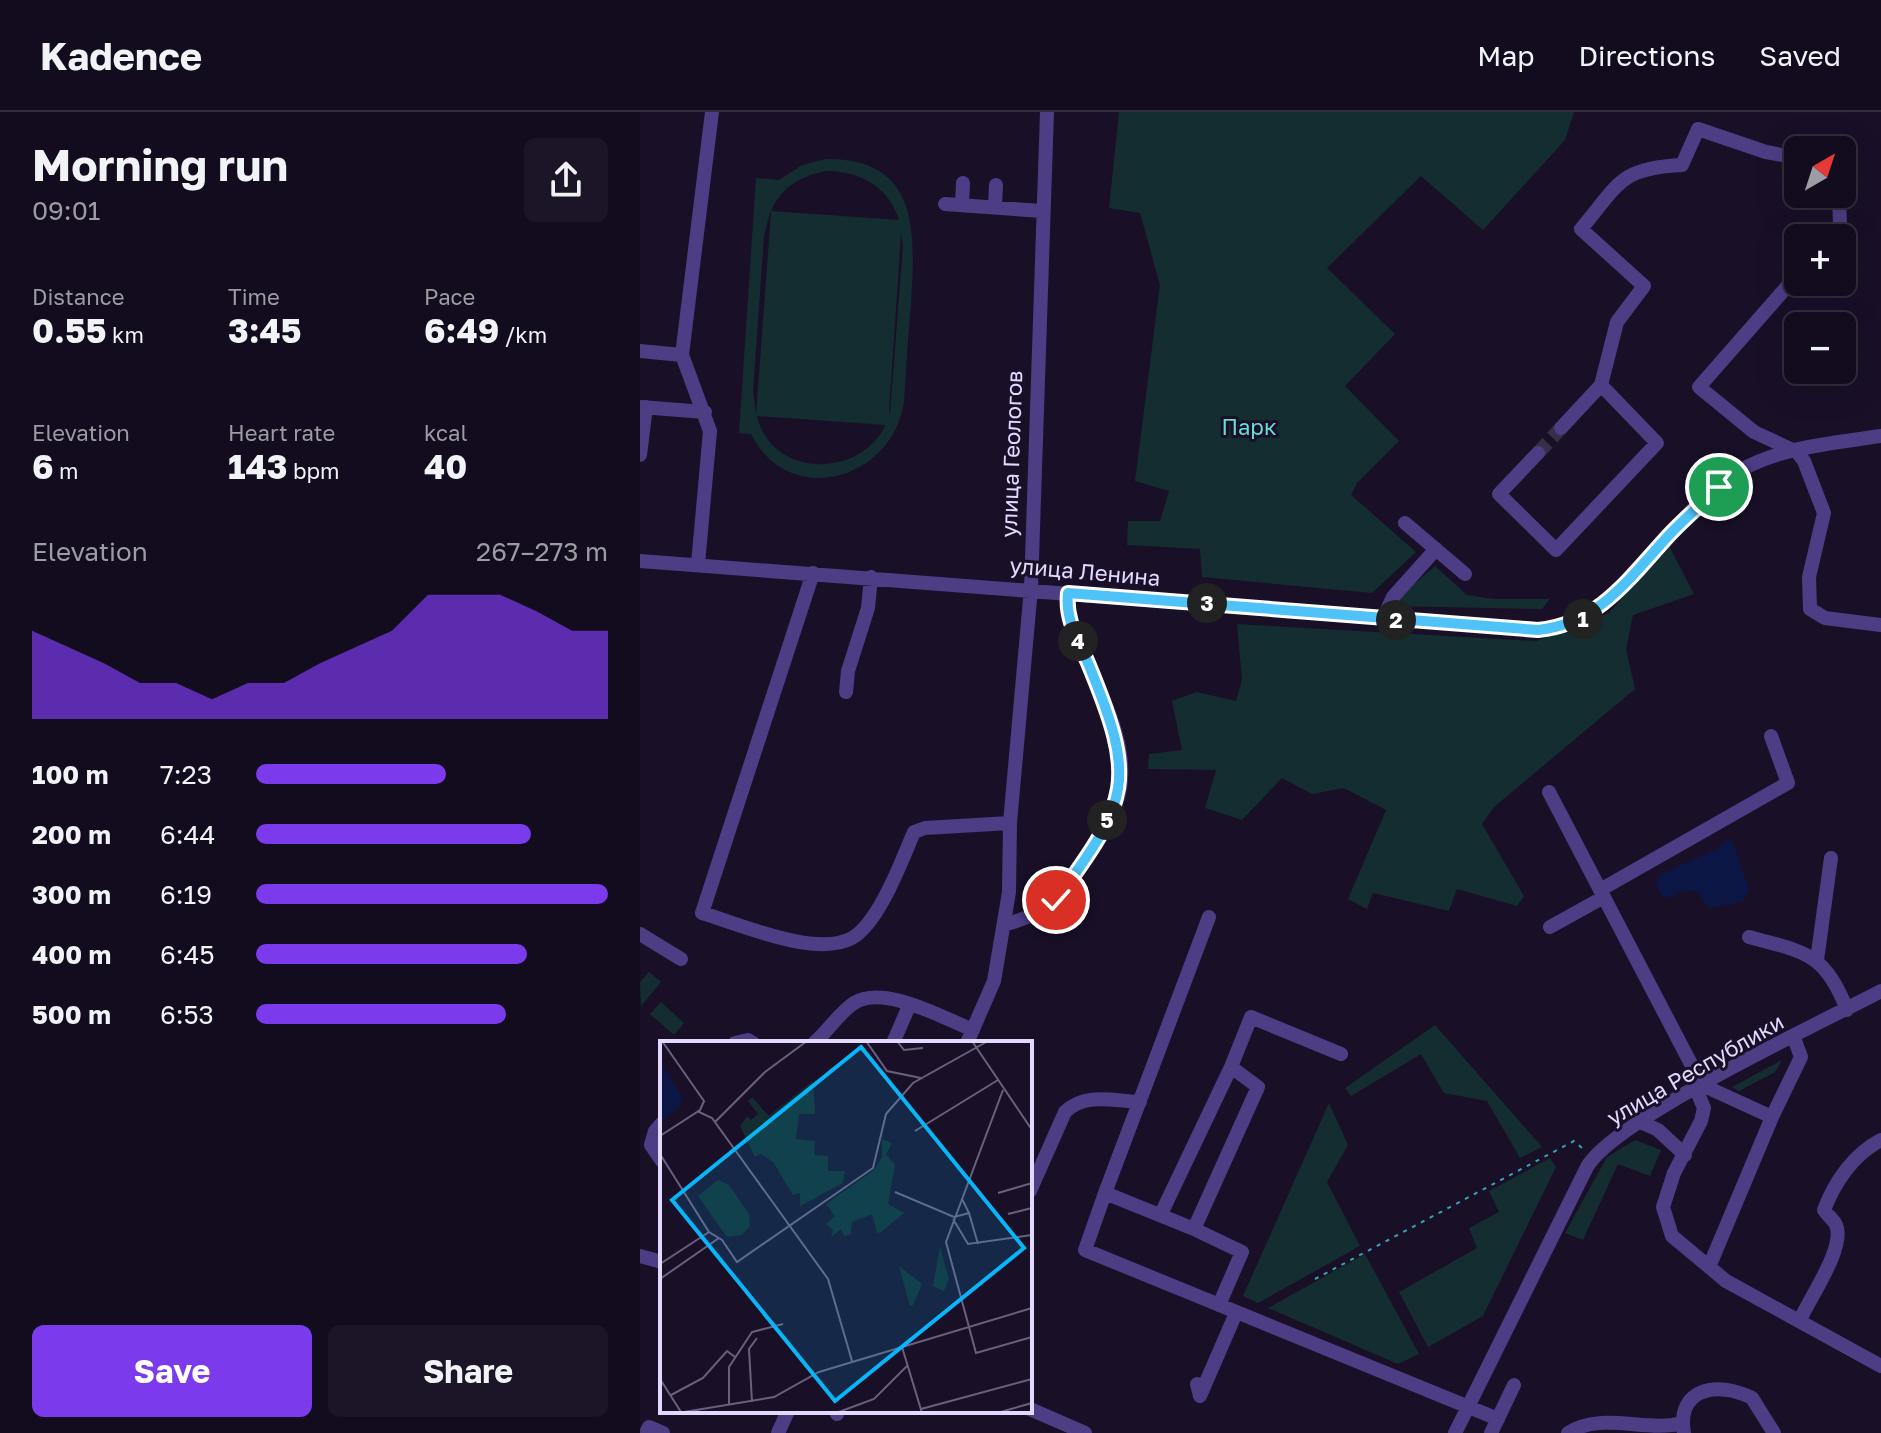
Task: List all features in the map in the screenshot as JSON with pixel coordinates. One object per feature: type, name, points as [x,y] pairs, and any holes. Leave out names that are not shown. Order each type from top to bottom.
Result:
[{"type":"street","points":[[698,564],[710,431],[682,355],[712,112]]},
{"type":"street","name":"улица Геологов","points":[[816,1041],[853,1004],[868,997],[881,996],[909,1006],[970,1037],[994,981],[1006,924],[1010,823],[1031,588],[1041,211],[1047,112]]},
{"type":"street","points":[[1561,428],[1601,385],[1617,322],[1644,286],[1581,229],[1627,175],[1653,166],[1682,165],[1698,129],[1784,154]]},
{"type":"street","points":[[962,204],[963,183]]},
{"type":"street","points":[[995,206],[996,185]]},
{"type":"street","points":[[945,204],[1041,211]]},
{"type":"street","points":[[1784,290],[1699,387],[1767,441],[1797,452],[1824,513],[1807,595],[1810,609],[1825,618],[1881,625]]},
{"type":"street","points":[[640,351],[682,355]]},
{"type":"street","points":[[1538,453],[1499,494],[1556,550],[1657,443],[1601,385]]},
{"type":"street","points":[[640,455],[643,407],[705,412]]},
{"type":"street","name":"улица Ленина","points":[[640,561],[1031,588],[1383,619],[1538,630],[1562,628],[1589,615],[1618,591],[1671,532],[1736,473],[1762,459],[1881,436]]},
{"type":"street","points":[[1405,523],[1465,574]]},
{"type":"street","points":[[1383,619],[1393,597],[1436,549]]},
{"type":"street","points":[[813,573],[702,913],[813,946],[852,938],[886,898],[914,832],[925,828],[1010,823]]},
{"type":"street","points":[[846,692],[848,671],[868,608],[871,577]]},
{"type":"street","points":[[1006,924],[1029,919],[1056,900],[1083,863],[1118,798],[1121,768],[1117,743],[1071,624],[1068,593]]},
{"type":"street","points":[[1550,927],[1788,783],[1771,736]]},
{"type":"street","points":[[1549,792],[1699,1087],[1704,1108],[1666,1192],[1663,1207],[1672,1236],[1726,1281],[1881,1366]]},
{"type":"street","points":[[1817,960],[1831,858]]},
{"type":"street","points":[[1209,917],[1085,1250],[1498,1419]]},
{"type":"street","points":[[640,934],[681,959]]},
{"type":"street","points":[[1749,937],[1796,950],[1817,960],[1826,968],[1847,1010]]},
{"type":"street","name":"улица Республики","points":[[1455,1433],[1593,1157],[1641,1122],[1699,1087],[1881,991]]},
{"type":"street","points":[[894,1041],[909,1006]]},
{"type":"street","points":[[1161,1214],[1231,1067],[1251,1017],[1341,1054]]},
{"type":"street","points":[[1709,1267],[1772,1117],[1801,1057],[1794,1038]]},
{"type":"street","points":[[1194,1229],[1258,1087],[1231,1067]]},
{"type":"street","points":[[1699,1087],[1772,1117]]},
{"type":"street","points":[[1032,1186],[1065,1112],[1074,1103],[1085,1099],[1140,1102]]},
{"type":"street","points":[[1641,1122],[1658,1130],[1685,1155]]},
{"type":"street","points":[[660,1125],[651,1145],[660,1158]]},
{"type":"street","points":[[1800,1320],[1826,1271],[1837,1241],[1836,1226],[1824,1210],[1828,1199],[1857,1158],[1881,1140]]},
{"type":"street","points":[[1105,1193],[1161,1214],[1242,1252],[1219,1305]]},
{"type":"street","points":[[640,1256],[660,1261]]},
{"type":"street","points":[[1197,1384],[1200,1396],[1236,1313]]},
{"type":"street","points":[[1491,1433],[1514,1385]]},
{"type":"street","points":[[1568,1433],[1588,1425],[1661,1432],[1683,1428],[1690,1398],[1699,1390],[1718,1388],[1752,1398],[1774,1433]]},
{"type":"street","points":[[1032,1410],[1081,1432]]},
{"type":"street","points":[[778,1433],[787,1413]]},
{"type":"street","points":[[646,1433],[649,1427],[663,1433]]},
{"type":"path","points":[[1315,1279],[1574,1141],[1593,1157]]},
{"type":"green space","name":"Парк","points":[[1119,112],[1574,112],[1565,140],[1483,230],[1421,176],[1327,268],[1395,334],[1345,386],[1399,441],[1357,483],[1351,495],[1416,552],[1372,593],[1202,577],[1200,549],[1127,545],[1128,521],[1160,521],[1169,491],[1135,481],[1160,285],[1140,213],[1109,208]]},
{"type":"green space","points":[[826,159],[857,162],[880,172],[896,186],[906,205],[913,252],[904,402],[896,429],[880,451],[860,467],[837,476],[813,478],[789,472],[768,457],[751,434],[739,433],[756,178],[779,180],[802,165]],"holes":[[[818,173],[851,174],[872,183],[888,198],[899,220],[771,211],[787,189],[801,179]],[[770,212],[756,415],[753,391],[764,236]],[[901,234],[903,245],[889,412]],[[757,416],[885,425],[873,443],[856,456],[816,464],[797,460],[779,451],[765,436]]]},
{"type":"green space","points":[[1668,544],[1694,594],[1633,615],[1626,649],[1635,689],[1494,807],[1482,824],[1524,896],[1517,906],[1457,889],[1449,911],[1373,893],[1367,909],[1348,899],[1386,810],[1344,788],[1312,794],[1282,778],[1242,820],[1205,808],[1216,770],[1148,769],[1149,754],[1182,750],[1172,701],[1197,692],[1236,701],[1242,679],[1237,624],[1536,641],[1609,613]]},
{"type":"green space","points":[[1435,566],[1467,595],[1494,599],[1550,599],[1542,609],[1388,606]]},
{"type":"green space","points":[[649,972],[661,982],[641,1006],[640,982]]},
{"type":"green space","points":[[661,1002],[684,1023],[674,1035],[650,1014]]},
{"type":"green space","points":[[1435,1025],[1542,1147],[1520,1158],[1487,1101],[1444,1093],[1421,1054],[1351,1096],[1345,1088]]},
{"type":"green space","points":[[1782,1060],[1775,1072],[1739,1091],[1732,1087]]},
{"type":"green space","points":[[1329,1103],[1348,1145],[1327,1182],[1360,1246],[1258,1303],[1243,1296]]},
{"type":"green space","points":[[1635,1140],[1661,1150],[1650,1176],[1618,1164],[1583,1240],[1565,1233],[1607,1157]]},
{"type":"green space","points":[[1550,1158],[1556,1167],[1483,1316],[1428,1347],[1399,1292],[1477,1248],[1469,1228],[1499,1212],[1489,1191]]},
{"type":"green space","points":[[1365,1254],[1419,1354],[1398,1364],[1268,1308]]},
{"type":"shaded area","points":[[1727,839],[1733,842],[1749,890],[1742,902],[1710,908],[1696,891],[1683,891],[1670,898],[1662,896],[1656,883],[1659,875],[1717,849]]},
{"type":"tunnel","points":[[1538,453],[1561,428]]},
{"type":"route","points":[[1056,900],[1103,830],[1118,798],[1121,768],[1112,723],[1071,624],[1066,605],[1068,593],[1538,630],[1562,628],[1597,610],[1719,487]]}]
